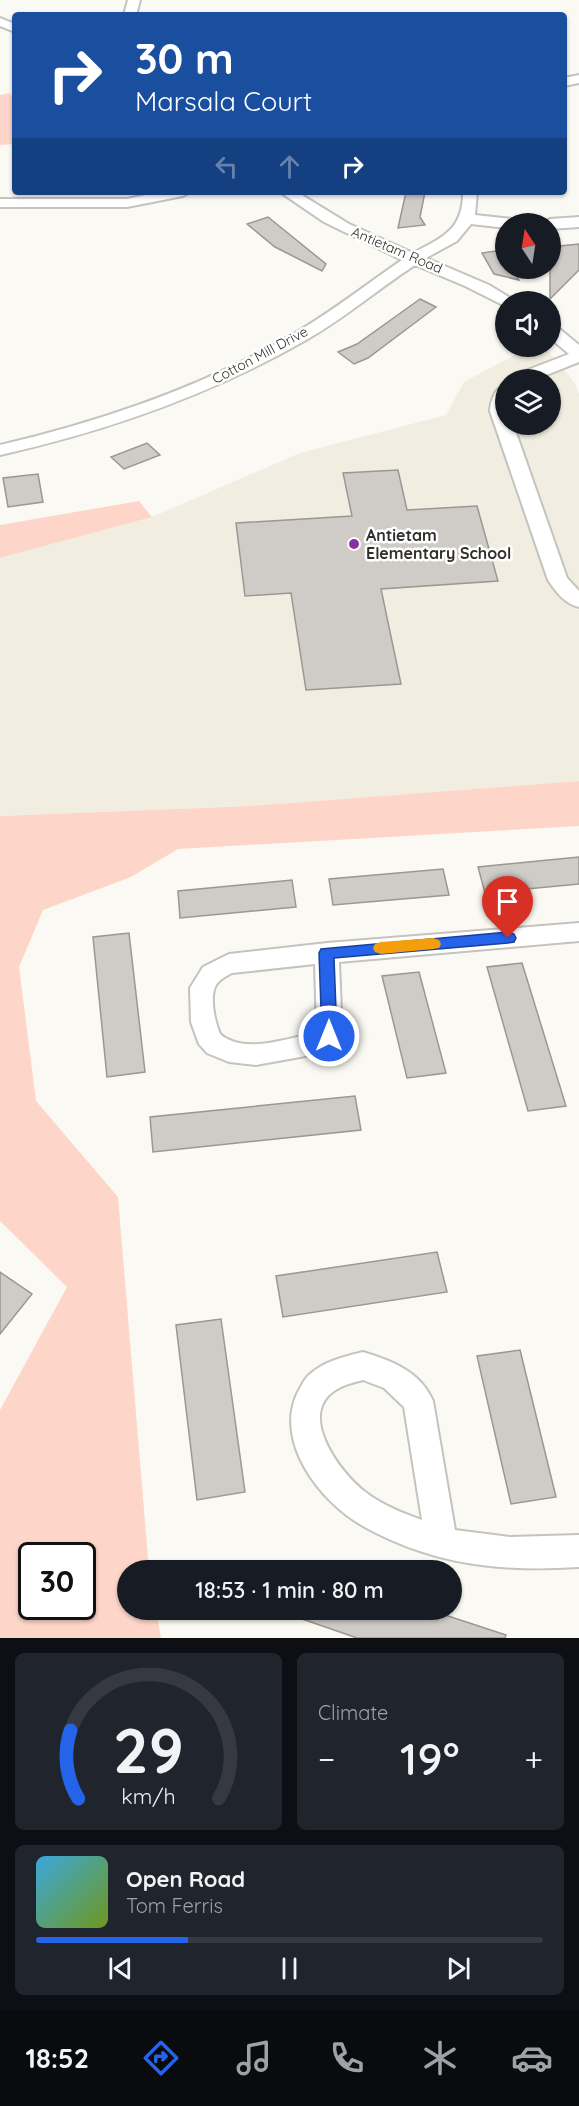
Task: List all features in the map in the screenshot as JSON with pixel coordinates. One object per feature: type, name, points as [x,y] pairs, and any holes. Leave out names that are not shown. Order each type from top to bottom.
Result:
[{"type":"street","points":[[0,203],[126,203],[167,195]]},
{"type":"street","name":"Antietam Road","points":[[292,195],[336,223],[413,259],[463,278],[495,295]]},
{"type":"street","points":[[470,195],[471,207],[467,219],[495,222]]},
{"type":"street","name":"Cotton Mill Drive","points":[[0,450],[124,415],[221,377],[256,360],[339,313],[413,259],[450,240],[467,219]]},
{"type":"street","points":[[561,223],[579,222]]},
{"type":"street","points":[[545,369],[579,355],[561,339]]},
{"type":"street","points":[[507,435],[558,580],[579,601]]},
{"type":"street","points":[[327,953],[330,1030],[329,1036],[322,1042],[251,1054],[237,1054],[222,1049],[210,1040],[200,1000],[202,986],[208,977],[219,968],[229,964],[327,953],[579,932]]},
{"type":"street","points":[[441,1543],[418,1401],[406,1385],[390,1374],[363,1366],[344,1368],[326,1377],[315,1387],[306,1404],[307,1422],[316,1458],[332,1482],[353,1502],[394,1526],[441,1543],[476,1551],[523,1555],[579,1551]]},
{"type":"shaded area","points":[[10,93],[12,97],[12,144],[0,145],[0,95]]},
{"type":"shaded area","points":[[511,357],[553,357],[574,382],[579,394],[579,781],[251,806],[0,816],[0,558],[152,517],[300,453],[446,415],[464,382]]},
{"type":"shaded area","points":[[139,501],[152,517],[0,558],[0,525]]},
{"type":"shaded area","points":[[579,781],[579,826],[178,849],[131,877],[43,910],[19,967],[36,1101],[118,1197],[148,1560],[117,1560],[117,1620],[158,1620],[161,1638],[0,1638],[0,1410],[67,1287],[0,1221],[0,816],[251,806]]},
{"type":"building","points":[[405,195],[424,195],[420,217],[425,225],[398,228]]},
{"type":"building","points":[[268,217],[326,264],[322,271],[275,247],[247,224]]},
{"type":"building","points":[[579,244],[579,270],[558,291],[550,291],[550,279],[561,279],[561,246]]},
{"type":"building","points":[[495,251],[495,274],[494,274],[482,253]]},
{"type":"building","points":[[420,299],[436,307],[368,358],[354,364],[338,352],[357,344]]},
{"type":"building","points":[[147,443],[160,455],[124,469],[111,457]]},
{"type":"building","points":[[398,470],[407,510],[477,506],[498,581],[381,589],[401,684],[306,690],[291,593],[245,596],[236,523],[352,516],[343,473]]},
{"type":"building","points":[[38,474],[43,502],[8,507],[3,478]]},
{"type":"building","points":[[579,857],[579,884],[485,893],[478,867]]},
{"type":"building","points":[[443,869],[449,895],[333,905],[329,879]]},
{"type":"building","points":[[292,880],[296,907],[180,918],[178,891]]},
{"type":"building","points":[[129,933],[145,1072],[107,1077],[93,937]]},
{"type":"building","points":[[522,963],[566,1106],[528,1111],[487,967]]},
{"type":"building","points":[[419,972],[446,1073],[407,1078],[382,976]]},
{"type":"building","points":[[355,1096],[361,1130],[153,1152],[150,1117]]},
{"type":"building","points":[[437,1252],[447,1292],[283,1317],[276,1276]]},
{"type":"building","points":[[0,1272],[32,1294],[0,1334]]},
{"type":"building","points":[[221,1319],[245,1492],[197,1500],[176,1325]]},
{"type":"building","points":[[520,1350],[556,1497],[511,1504],[477,1356]]},
{"type":"building","points":[[305,1620],[460,1620],[506,1635],[505,1638],[357,1638]]},
{"type":"slow traffic","points":[[381,948],[433,944]]},
{"type":"place","name":"Antietam Elementary School","points":[[354,544]]},
{"type":"route","points":[[329,1036],[327,953],[508,938]]}]
